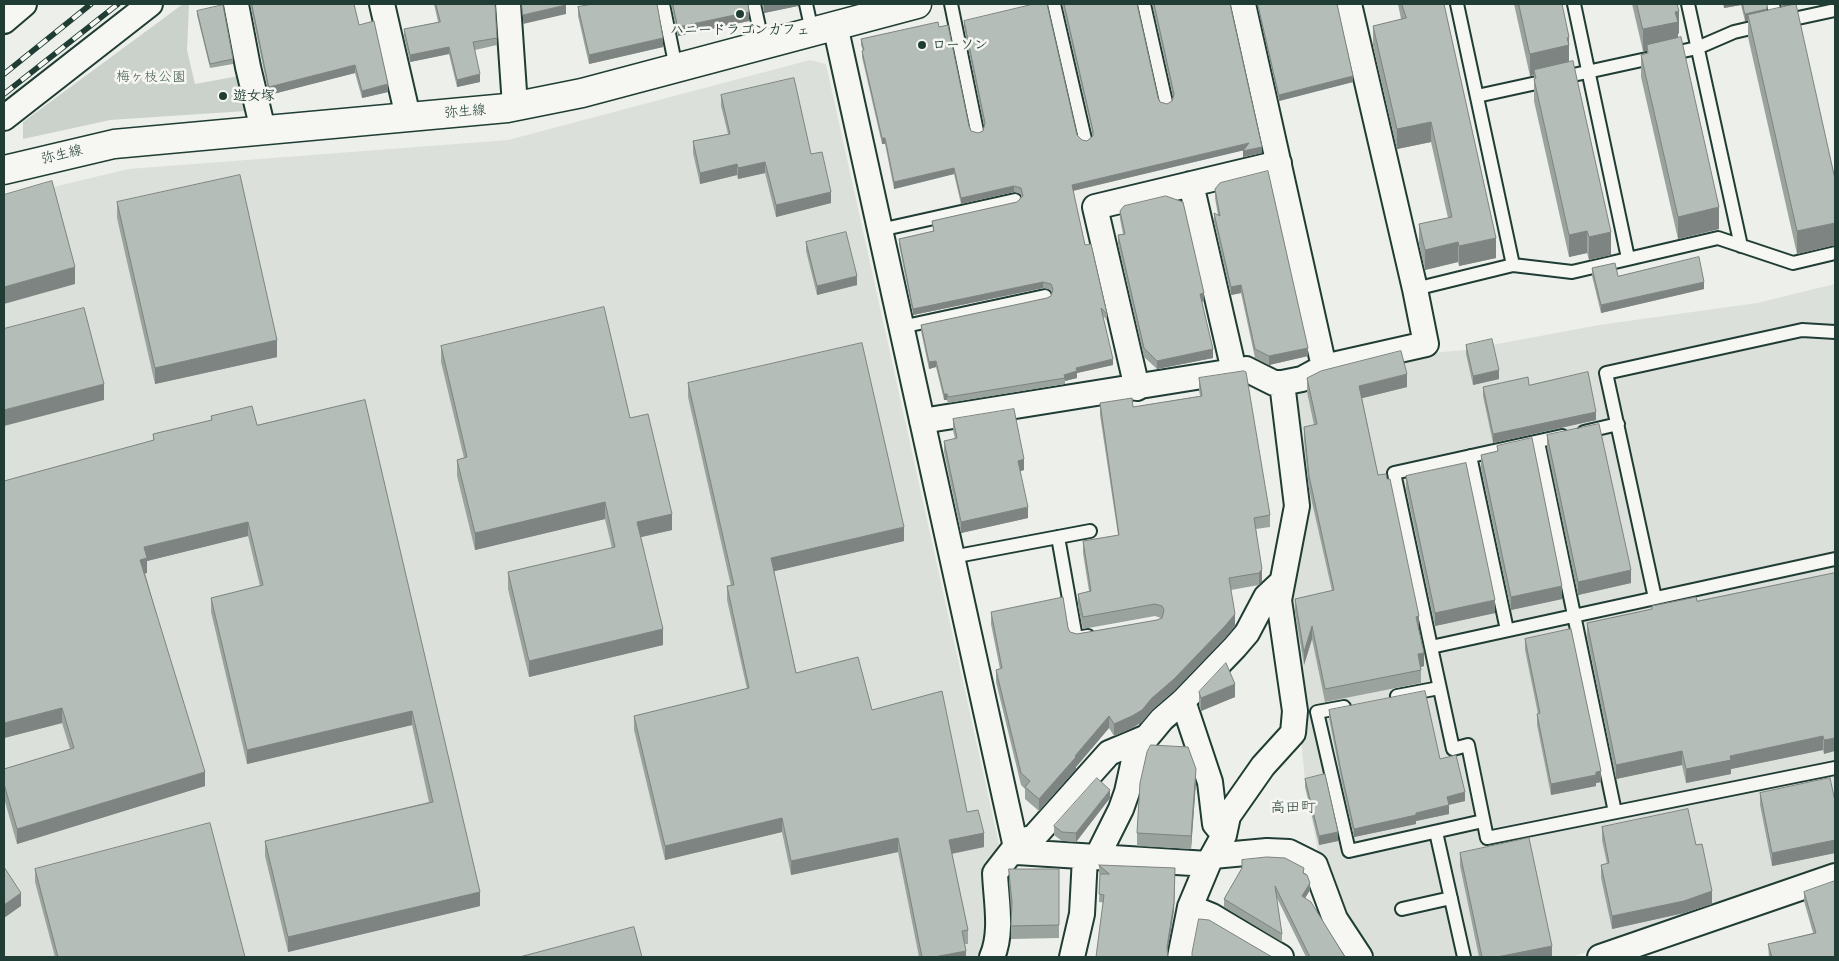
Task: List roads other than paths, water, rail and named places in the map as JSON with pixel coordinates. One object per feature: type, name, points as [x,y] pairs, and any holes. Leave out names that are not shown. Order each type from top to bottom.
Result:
[{"type":"street","points":[[4,21],[24,4]]},
{"type":"street","points":[[4,118],[150,4]]},
{"type":"street","points":[[236,4],[263,130]]},
{"type":"street","points":[[382,4],[408,117]]},
{"type":"street","points":[[508,4],[515,106]]},
{"type":"street","name":"弥生線","points":[[4,170],[114,144],[515,106],[582,93],[917,4]]},
{"type":"street","points":[[1243,4],[1324,367]]},
{"type":"street","points":[[922,421],[1246,369],[1274,383],[1282,383],[1302,379],[1324,367],[1426,344],[1349,4]]},
{"type":"street","points":[[824,28],[880,230],[1017,852],[1091,857],[1210,860],[1267,851],[1289,852],[1315,865],[1335,919],[1360,957]]},
{"type":"street","points":[[1137,388],[1095,207],[1279,163]]},
{"type":"street","points":[[1191,184],[1234,371]]},
{"type":"street","points":[[1180,957],[1190,907],[1210,860],[1224,835],[1228,816],[1262,766],[1293,733],[1294,711],[1279,600],[1297,506],[1282,383]]},
{"type":"street","points":[[1072,957],[1082,914],[1091,857],[1121,808],[1127,792],[1134,760],[1147,737],[1162,720],[1183,701],[1247,633],[1266,597],[1282,582]]},
{"type":"street","points":[[1183,701],[1210,782],[1215,824],[1224,835]]},
{"type":"street","points":[[992,957],[998,931],[995,873],[1015,844],[1033,838],[1109,752],[1147,737]]},
{"type":"street","points":[[1600,957],[1835,876]]},
{"type":"street","points":[[1190,907],[1212,916],[1281,957]]},
{"type":"lane","points":[[663,4],[676,68]]},
{"type":"lane","points":[[754,4],[763,45]]},
{"type":"lane","points":[[806,4],[824,28]]},
{"type":"lane","points":[[951,4],[977,131]]},
{"type":"lane","points":[[1054,4],[1085,139]]},
{"type":"lane","points":[[1144,4],[1166,102]]},
{"type":"lane","points":[[1457,4],[1513,265]]},
{"type":"lane","points":[[1574,4],[1628,258]]},
{"type":"lane","points":[[1688,4],[1741,246]]},
{"type":"lane","points":[[1773,4],[1777,23]]},
{"type":"lane","points":[[1476,96],[1697,48],[1734,32],[1835,10]]},
{"type":"lane","points":[[880,230],[1015,200]]},
{"type":"lane","points":[[1415,289],[1513,265],[1572,272],[1718,238],[1793,263],[1835,253]]},
{"type":"lane","points":[[901,327],[1045,296]]},
{"type":"lane","points":[[1655,598],[1606,373],[1802,330],[1835,332]]},
{"type":"lane","points":[[1618,424],[1394,473],[1453,749],[1468,745],[1487,838],[1835,768]]},
{"type":"lane","points":[[1538,442],[1615,812]]},
{"type":"lane","points":[[1470,456],[1506,630]]},
{"type":"lane","points":[[952,557],[1090,531]]},
{"type":"lane","points":[[1058,537],[1076,638],[1103,634]]},
{"type":"lane","points":[[1430,647],[1835,559]]},
{"type":"lane","points":[[1383,699],[1439,688]]},
{"type":"lane","points":[[1354,705],[1317,712],[1349,851],[1483,821]]},
{"type":"lane","points":[[1436,832],[1464,957]]},
{"type":"lane","points":[[1402,909],[1451,898]]},
{"type":"railway","points":[[4,74],[91,4]]},
{"type":"railway","points":[[4,94],[118,4]]},
{"type":"place","name":"ハニードラゴンカフェ","points":[[740,14]]},
{"type":"place","name":"ローソン","points":[[922,45]]},
{"type":"place","name":"遊女塚","points":[[223,96]]},
{"type":"district","name":"高田町","points":[[1293,808]]},
{"type":"park label","name":"梅ヶ枝公園","points":[[151,77]]}]
